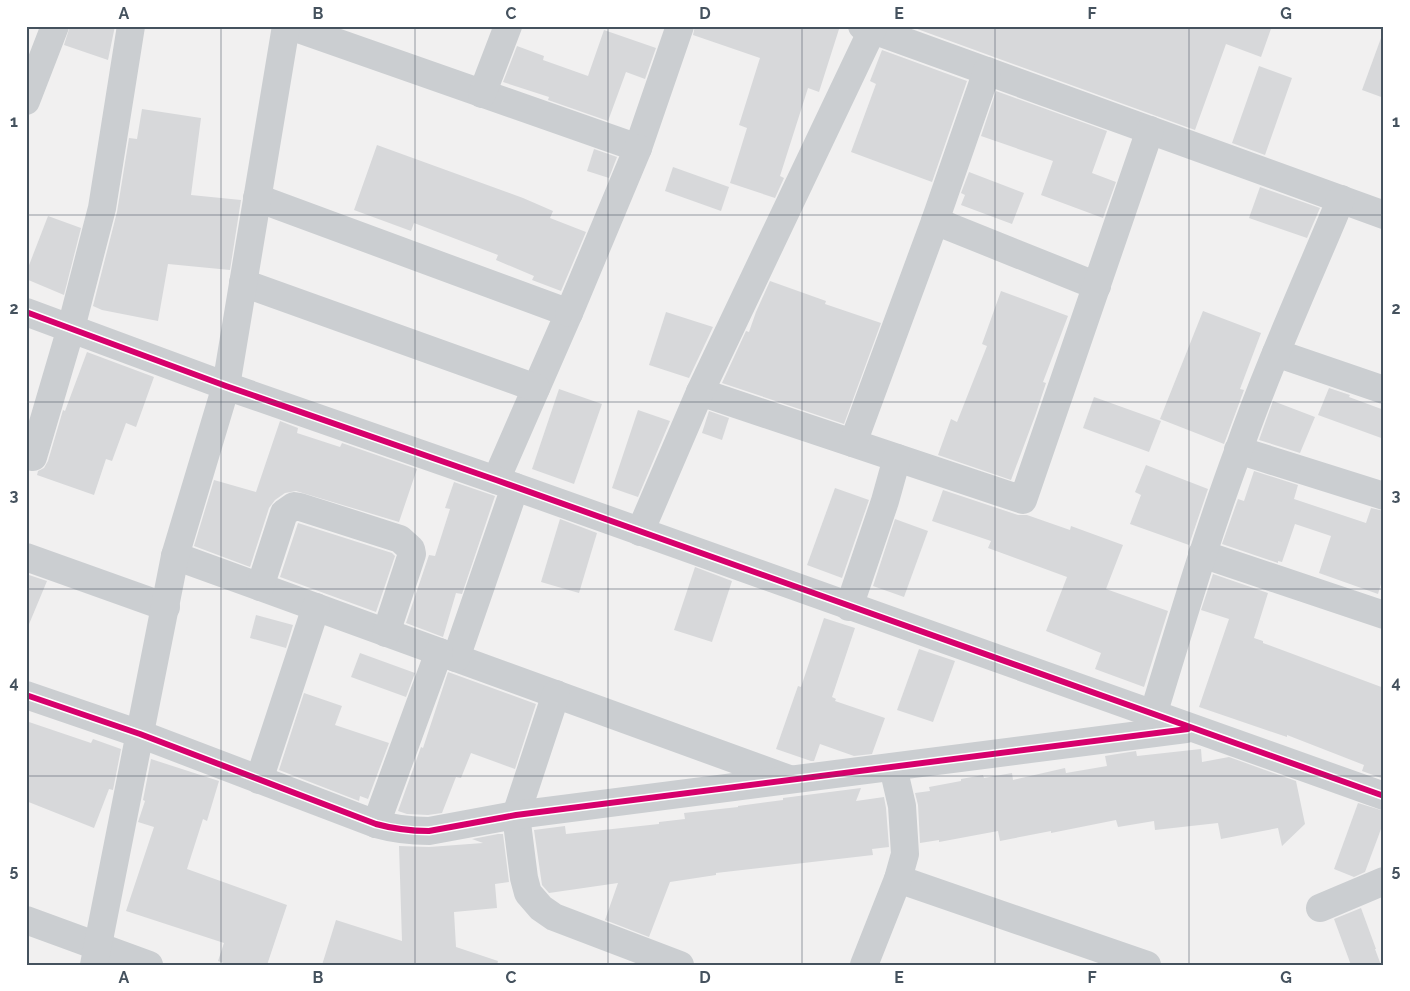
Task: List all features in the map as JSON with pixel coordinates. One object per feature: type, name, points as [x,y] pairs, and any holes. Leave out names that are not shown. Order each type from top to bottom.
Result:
[{"type":"street","points":[[29,88],[55,26]]},
{"type":"street","points":[[32,456],[71,328],[102,208],[131,26]]},
{"type":"street","points":[[96,955],[175,556],[226,386],[288,26],[326,32],[482,94],[638,148]]},
{"type":"street","points":[[482,94],[508,26]]},
{"type":"street","points":[[376,824],[448,655],[536,388],[638,148],[680,26]]},
{"type":"street","points":[[640,532],[700,392],[870,28],[1384,214]]},
{"type":"street","points":[[853,443],[935,221],[987,71]]},
{"type":"street","points":[[700,392],[1023,500],[1150,130]]},
{"type":"street","points":[[257,198],[569,312]]},
{"type":"street","points":[[1154,715],[1202,554],[1238,450],[1276,353],[1341,199]]},
{"type":"street","points":[[935,221],[1098,286]]},
{"type":"street","points":[[243,283],[536,388]]},
{"type":"street","points":[[26,312],[226,386],[1384,796]]},
{"type":"street","points":[[1276,353],[1384,390]]},
{"type":"street","points":[[1238,450],[1384,496]]},
{"type":"street","points":[[849,606],[885,501],[897,458]]},
{"type":"street","points":[[260,587],[284,513],[294,506],[300,506],[400,539],[411,549],[412,554],[386,633]]},
{"type":"street","points":[[1202,554],[1384,615]]},
{"type":"street","points":[[175,556],[793,780]]},
{"type":"street","points":[[26,557],[166,607]]},
{"type":"street","points":[[259,780],[316,608]]},
{"type":"street","points":[[556,694],[516,815],[524,878],[528,893],[541,908],[554,917],[680,965]]},
{"type":"street","points":[[26,695],[140,734],[376,824],[394,829],[429,831],[516,815],[1193,728]]},
{"type":"street","points":[[864,965],[898,879],[905,854],[902,806],[893,767]]},
{"type":"street","points":[[898,879],[1147,965]]},
{"type":"street","points":[[1320,908],[1384,881]]},
{"type":"street","points":[[26,920],[96,955],[149,965]]},
{"type":"building","points":[[70,26],[115,26],[108,60],[64,45]]},
{"type":"building","points":[[695,26],[840,26],[819,92],[808,88],[780,176],[784,178],[775,198],[730,183],[747,128],[739,125],[760,58],[693,35]]},
{"type":"building","points":[[909,26],[1272,26],[1261,57],[1226,44],[1195,130]]},
{"type":"building","points":[[604,30],[656,48],[645,79],[626,72],[608,121],[548,100],[549,97],[503,82],[517,46],[544,56],[543,60],[588,76]]},
{"type":"building","points":[[1381,38],[1384,38],[1384,98],[1362,90]]},
{"type":"building","points":[[882,50],[967,81],[932,182],[851,152],[876,84],[870,81]]},
{"type":"building","points":[[1259,66],[1292,78],[1265,155],[1232,143]]},
{"type":"building","points":[[996,91],[1107,131],[1092,173],[1116,182],[1103,218],[1041,195],[1053,161],[981,136]]},
{"type":"building","points":[[142,109],[201,118],[191,195],[241,200],[230,270],[168,264],[158,321],[102,310],[93,306],[117,212],[129,138],[137,139]]},
{"type":"building","points":[[377,145],[523,198],[553,211],[550,218],[586,232],[561,291],[532,280],[534,276],[496,260],[498,255],[414,223],[411,231],[354,210]]},
{"type":"building","points":[[594,149],[617,157],[609,178],[587,171]]},
{"type":"building","points":[[673,167],[729,187],[721,211],[665,191]]},
{"type":"building","points":[[969,172],[1024,193],[1012,224],[961,205],[965,195],[961,193]]},
{"type":"building","points":[[1260,187],[1320,208],[1307,238],[1249,218]]},
{"type":"building","points":[[48,216],[81,228],[64,295],[26,279],[26,273]]},
{"type":"building","points":[[770,281],[826,301],[825,304],[881,323],[844,424],[722,383],[746,331],[749,332]]},
{"type":"building","points":[[1001,291],[1068,316],[1043,382],[1046,383],[1011,480],[938,455],[951,419],[957,422],[987,346],[982,344]]},
{"type":"building","points":[[1203,311],[1261,333],[1240,389],[1244,390],[1224,444],[1160,419]]},
{"type":"building","points":[[666,312],[713,327],[689,378],[649,365]]},
{"type":"building","points":[[87,352],[154,377],[136,427],[126,423],[112,461],[106,459],[94,495],[37,475],[38,471],[44,468],[48,461],[63,410],[65,411]]},
{"type":"building","points":[[1329,388],[1384,410],[1384,439],[1318,415]]},
{"type":"building","points":[[559,389],[602,404],[574,484],[532,469]]},
{"type":"building","points":[[1094,397],[1161,421],[1149,452],[1083,428]]},
{"type":"building","points":[[1273,401],[1315,417],[1300,453],[1259,440]]},
{"type":"building","points":[[638,410],[670,421],[638,497],[612,488]]},
{"type":"building","points":[[709,411],[729,418],[722,440],[702,433]]},
{"type":"building","points":[[280,421],[298,428],[297,433],[340,447],[342,443],[417,469],[399,522],[296,491],[285,493],[275,500],[269,508],[250,567],[194,546],[214,480],[256,492]]},
{"type":"building","points":[[1146,465],[1208,489],[1189,545],[1130,524],[1141,495],[1135,492]]},
{"type":"building","points":[[1254,471],[1298,485],[1294,499],[1366,523],[1371,508],[1384,511],[1384,574],[1378,594],[1319,573],[1331,536],[1295,524],[1282,562],[1278,561],[1278,563],[1222,544],[1238,499],[1244,501]]},
{"type":"building","points":[[454,482],[495,496],[462,594],[456,593],[443,637],[406,623],[429,555],[435,556],[450,509],[445,508]]},
{"type":"building","points":[[835,488],[869,500],[842,578],[807,565]]},
{"type":"building","points":[[943,490],[1070,530],[1071,526],[1123,545],[1106,589],[1168,611],[1144,687],[1095,669],[1101,653],[1046,631],[1067,577],[988,548],[991,541],[932,521]]},
{"type":"building","points":[[560,519],[597,533],[579,593],[541,582]]},
{"type":"building","points":[[895,519],[928,531],[904,597],[873,586]]},
{"type":"building","points":[[298,523],[392,553],[395,556],[376,612],[280,577]]},
{"type":"building","points":[[695,567],[732,581],[712,642],[674,630]]},
{"type":"building","points":[[26,574],[47,581],[27,629],[26,629]]},
{"type":"building","points":[[1213,574],[1268,593],[1254,638],[1384,688],[1384,779],[1362,771],[1364,765],[1287,735],[1287,737],[1199,707],[1229,619],[1201,610]]},
{"type":"building","points":[[256,615],[293,625],[286,648],[250,638]]},
{"type":"building","points":[[824,618],[855,628],[832,697],[836,699],[835,701],[885,718],[872,754],[854,756],[820,744],[814,761],[811,761],[776,749],[798,686],[801,687]]},
{"type":"building","points":[[919,649],[955,661],[933,722],[897,710]]},
{"type":"building","points":[[360,653],[415,673],[406,697],[351,677]]},
{"type":"building","points":[[448,672],[536,704],[515,769],[471,753],[461,778],[456,777],[442,813],[428,815],[407,814],[398,811],[421,747],[423,748]]},
{"type":"building","points":[[304,693],[342,706],[335,725],[389,743],[368,799],[360,796],[359,801],[279,770]]},
{"type":"building","points":[[26,721],[91,743],[93,739],[121,749],[113,790],[109,789],[94,828],[26,801]]},
{"type":"building","points":[[1201,749],[1202,762],[1229,757],[1296,781],[1305,824],[1282,846],[1278,828],[1221,839],[1218,823],[1155,830],[1154,821],[1118,827],[1116,820],[1000,841],[998,831],[939,842],[939,840],[920,843],[918,805],[915,793],[930,791],[929,787],[983,775],[984,778],[1012,773],[1013,780],[1065,768],[1066,773],[1107,766],[1105,756],[1136,751],[1137,756]]},
{"type":"building","points":[[151,759],[219,781],[207,821],[203,819],[187,869],[287,905],[267,965],[229,965],[218,961],[224,943],[126,911],[154,827],[138,822],[145,801],[143,800]]},
{"type":"building","points":[[861,788],[856,801],[884,797],[889,847],[872,849],[873,855],[716,873],[716,875],[670,882],[649,937],[605,920],[618,883],[549,893],[542,885],[534,830],[565,826],[566,834],[659,824],[659,822],[685,819],[684,813],[738,807],[783,800],[783,798]]},
{"type":"building","points":[[1358,803],[1384,811],[1384,821],[1365,872],[1354,877],[1334,869]]},
{"type":"building","points":[[503,834],[509,882],[495,884],[497,908],[454,912],[456,947],[498,961],[497,965],[322,965],[336,920],[402,941],[399,846],[429,847],[483,843],[472,839]]},
{"type":"building","points":[[1361,908],[1381,965],[1351,965],[1334,919]]},
{"type":"cycle path","points":[[26,312],[226,386],[496,480],[1384,796]]},
{"type":"cycle path","points":[[26,695],[140,734],[376,824],[422,831],[516,815],[1188,729]]}]
